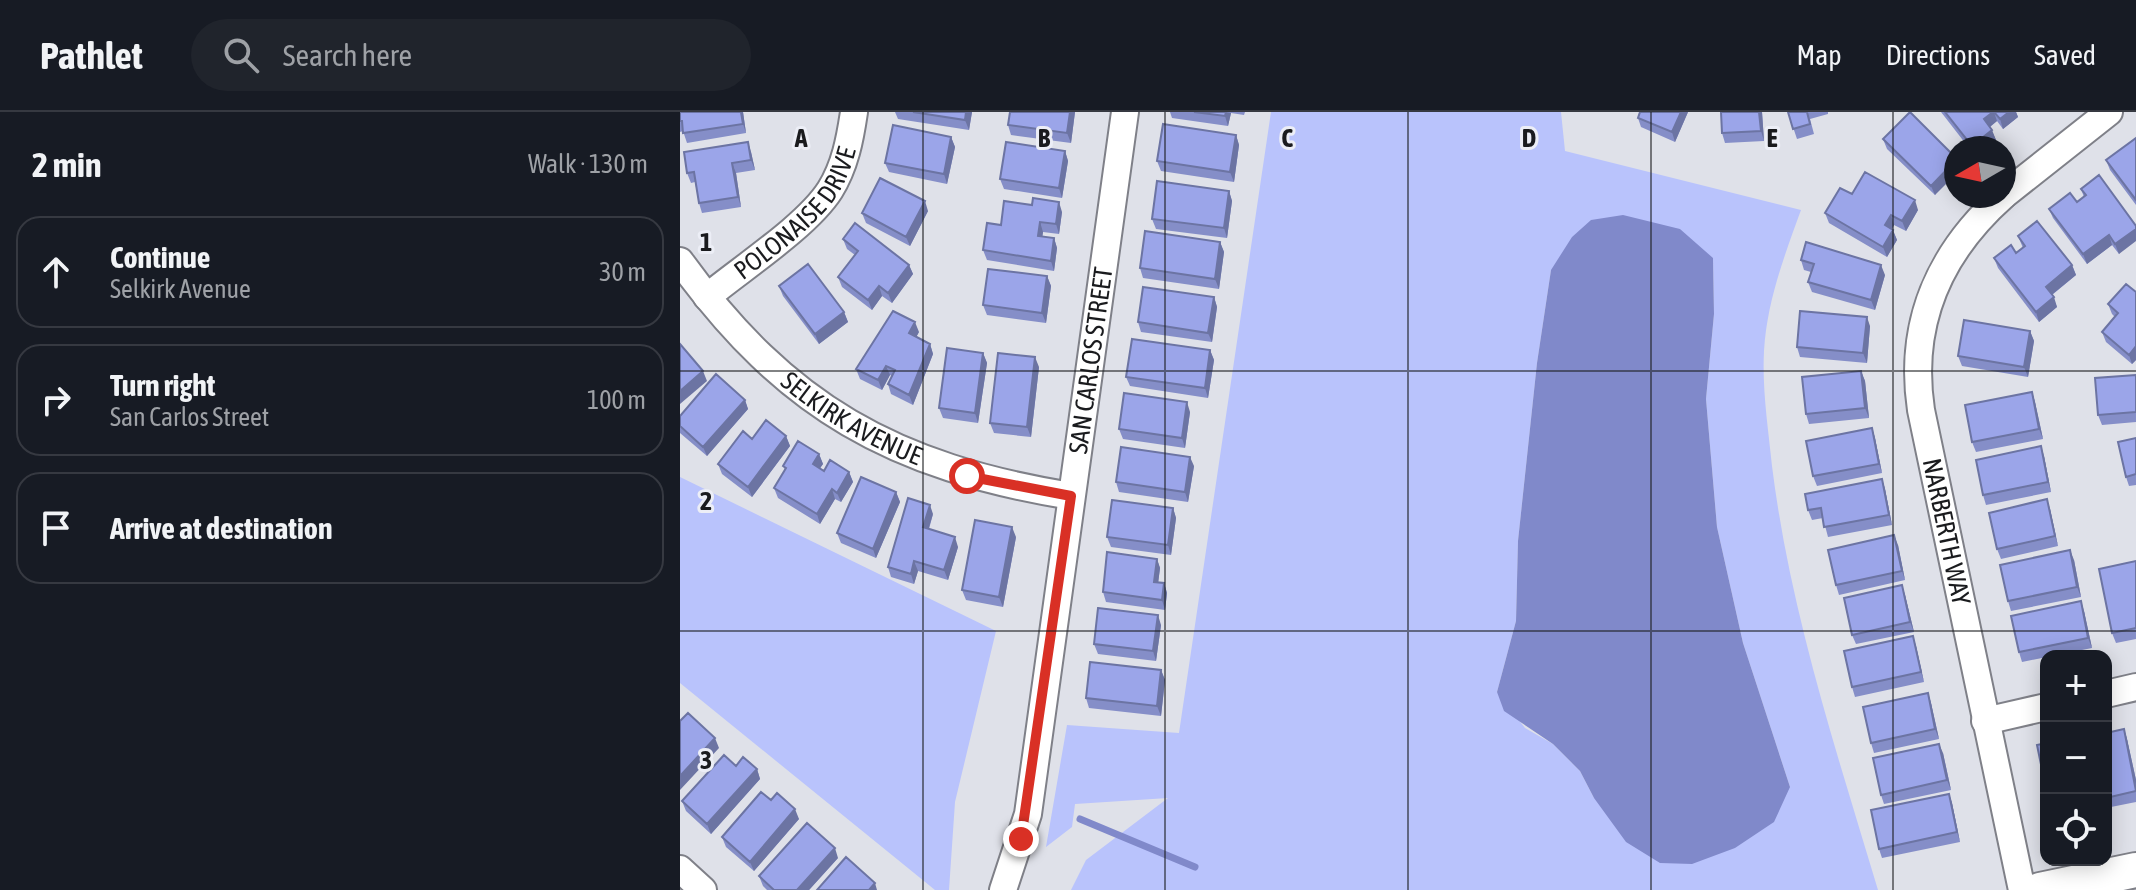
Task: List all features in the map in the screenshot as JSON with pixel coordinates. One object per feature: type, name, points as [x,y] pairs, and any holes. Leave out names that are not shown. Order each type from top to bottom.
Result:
[{"type":"street","name":"POLONAISE DRIVE","points":[[707,297],[801,220],[830,190],[847,153],[854,112]]},
{"type":"street","name":"SAN CARLOS STREET","points":[[1003,890],[1028,814],[1125,112]]},
{"type":"street","name":"NARBERTH WAY","points":[[2016,186],[2109,112]]},
{"type":"street","name":"NARBERTH WAY","points":[[1991,208],[1974,224],[1947,261],[1930,294],[1918,349],[1921,410],[2022,890]]},
{"type":"street","name":"SELKIRK AVENUE","points":[[680,261],[759,356],[785,379],[859,429],[913,457],[967,476],[1071,496]]},
{"type":"street","points":[[2112,693],[2136,687]]},
{"type":"street","points":[[1985,721],[2040,708]]},
{"type":"street","points":[[680,869],[703,890]]},
{"type":"street","points":[[2040,890],[2136,870]]},
{"type":"shaded area","points":[[1271,112],[1561,112],[1565,151],[1801,210],[1777,279],[1766,333],[1764,380],[1772,466],[1802,627],[1878,890],[1071,890],[1086,860],[1168,798],[1075,804],[1072,827],[1046,847],[1067,725],[1179,733]],"holes":[[[1713,258],[1714,314],[1706,399],[1717,527],[1743,643],[1790,787],[1594,798],[1580,771],[1553,744],[1525,728],[1497,692],[1516,621],[1518,541],[1537,363],[1551,270]]]},
{"type":"shaded area","points":[[1623,215],[1680,229],[1713,258],[1714,314],[1706,399],[1717,527],[1743,643],[1790,787],[1774,822],[1735,848],[1692,864],[1660,863],[1626,842],[1594,798],[1580,771],[1553,744],[1504,711],[1497,692],[1516,621],[1518,541],[1537,363],[1551,270],[1572,237],[1591,220]]},
{"type":"shaded area","points":[[680,477],[996,631],[955,802],[949,890],[935,890],[680,683]]},
{"type":"building","points":[[680,112],[741,112],[743,124],[683,133]]},
{"type":"building","points":[[913,112],[966,112],[965,120]]},
{"type":"building","points":[[1010,112],[1070,112],[1067,133],[1008,125]]},
{"type":"building","points":[[1194,112],[1226,112],[1225,116]]},
{"type":"building","points":[[1640,112],[1681,112],[1672,132],[1638,118]]},
{"type":"building","points":[[1721,112],[1759,112],[1761,131],[1722,133]]},
{"type":"building","points":[[1788,112],[1807,112],[1810,124],[1793,129]]},
{"type":"building","points":[[1910,112],[1944,146],[1944,172],[1931,186],[1883,139]]},
{"type":"building","points":[[1945,112],[1993,112],[1984,119],[1992,130],[1984,136],[1964,136]]},
{"type":"building","points":[[1994,112],[2009,112],[2000,119]]},
{"type":"building","points":[[1163,124],[1236,135],[1230,172],[1157,161]]},
{"type":"building","points":[[893,125],[951,137],[944,174],[885,163]]},
{"type":"building","points":[[2136,138],[2136,200],[2106,160]]},
{"type":"building","points":[[748,142],[751,160],[732,163],[738,197],[699,203],[694,172],[687,173],[684,152]]},
{"type":"building","points":[[1006,142],[1065,151],[1059,188],[1000,179]]},
{"type":"building","points":[[1865,172],[1915,200],[1902,221],[1891,215],[1885,225],[1893,230],[1883,247],[1825,213],[1840,188],[1852,194]]},
{"type":"building","points":[[2099,175],[2136,229],[2115,244],[2109,235],[2083,254],[2049,209],[2070,193],[2077,202],[2086,195],[2081,189]]},
{"type":"building","points":[[880,178],[925,201],[906,237],[862,213]]},
{"type":"building","points":[[1157,181],[1229,191],[1224,228],[1152,219]]},
{"type":"building","points":[[1033,198],[1059,202],[1056,224],[1040,222],[1038,236],[1054,238],[1051,261],[983,250],[987,223],[1001,225],[1004,201],[1032,205]]},
{"type":"building","points":[[2037,221],[2072,265],[2046,287],[2054,297],[2036,312],[1994,258],[2011,245],[2016,253],[2025,246],[2018,236]]},
{"type":"building","points":[[855,223],[909,265],[888,293],[879,286],[868,300],[838,277],[858,251],[843,239]]},
{"type":"building","points":[[1145,231],[1220,242],[1215,279],[1140,268]]},
{"type":"building","points":[[1806,242],[1881,265],[1871,300],[1808,282],[1814,264],[1801,260]]},
{"type":"building","points":[[808,264],[844,312],[815,334],[779,286]]},
{"type":"building","points":[[988,269],[1047,276],[1042,313],[983,305]]},
{"type":"building","points":[[2126,284],[2136,292],[2136,346],[2129,355],[2102,332],[2118,313],[2108,304]]},
{"type":"building","points":[[1143,287],[1214,297],[1208,333],[1138,322]]},
{"type":"building","points":[[893,311],[915,322],[909,333],[930,344],[909,395],[888,384],[895,370],[886,366],[878,380],[856,369]]},
{"type":"building","points":[[1800,311],[1867,317],[1863,353],[1797,347]]},
{"type":"building","points":[[1964,320],[2030,331],[2024,367],[1958,356]]},
{"type":"building","points":[[1132,339],[1210,350],[1205,388],[1126,377]]},
{"type":"building","points":[[680,344],[703,371],[680,391]]},
{"type":"building","points":[[947,348],[983,353],[975,413],[939,408]]},
{"type":"building","points":[[998,353],[1035,357],[1027,427],[990,423]]},
{"type":"building","points":[[1861,371],[1865,408],[1806,414],[1802,377]]},
{"type":"building","points":[[716,374],[745,400],[703,447],[680,426],[680,416]]},
{"type":"building","points":[[2136,375],[2136,412],[2098,415],[2095,378]]},
{"type":"building","points":[[2032,392],[2039,429],[1972,442],[1965,405]]},
{"type":"building","points":[[1124,393],[1187,402],[1182,438],[1119,429]]},
{"type":"building","points":[[766,420],[786,436],[748,487],[718,464],[743,431],[752,439]]},
{"type":"building","points":[[1872,428],[1879,464],[1813,476],[1806,441]]},
{"type":"building","points":[[2136,438],[2136,474],[2126,477],[2118,442]]},
{"type":"building","points":[[798,441],[819,454],[813,464],[824,471],[830,460],[849,472],[837,493],[832,489],[817,514],[774,488]]},
{"type":"building","points":[[2041,446],[2048,482],[1983,495],[1976,460]]},
{"type":"building","points":[[1121,447],[1190,457],[1185,492],[1116,482]]},
{"type":"building","points":[[861,477],[896,492],[873,549],[837,533]]},
{"type":"building","points":[[1882,479],[1889,515],[1824,527],[1821,508],[1808,510],[1805,494]]},
{"type":"building","points":[[908,498],[930,505],[923,527],[955,537],[944,570],[914,561],[911,574],[888,567]]},
{"type":"building","points":[[2047,499],[2055,536],[1997,549],[1989,513]]},
{"type":"building","points":[[1112,500],[1173,508],[1168,545],[1107,537]]},
{"type":"building","points":[[975,520],[1012,527],[999,597],[962,590]]},
{"type":"building","points":[[1894,535],[1902,571],[1836,585],[1828,550]]},
{"type":"building","points":[[2070,550],[2077,587],[2008,601],[2000,565]]},
{"type":"building","points":[[1107,552],[1157,559],[1154,582],[1164,583],[1162,600],[1103,592]]},
{"type":"building","points":[[2136,561],[2136,628],[2112,633],[2099,569]]},
{"type":"building","points":[[1902,585],[1910,622],[1852,635],[1844,598]]},
{"type":"building","points":[[2081,601],[2088,638],[2019,652],[2011,616]]},
{"type":"building","points":[[1098,608],[1158,615],[1153,651],[1094,644]]},
{"type":"building","points":[[1913,636],[1921,672],[1852,687],[1844,651]]},
{"type":"building","points":[[1090,662],[1161,670],[1157,706],[1086,698]]},
{"type":"building","points":[[1928,693],[1935,729],[1871,743],[1863,707]]},
{"type":"building","points":[[688,713],[715,738],[680,776],[680,721]]},
{"type":"building","points":[[2124,729],[2136,791],[2112,797],[2112,794],[2112,732]]},
{"type":"building","points":[[1939,744],[1947,780],[1881,795],[1873,758]]},
{"type":"building","points":[[724,755],[736,766],[743,757],[757,769],[707,824],[682,801]]},
{"type":"building","points":[[761,792],[771,800],[777,793],[795,809],[750,862],[722,837]]},
{"type":"building","points":[[1949,794],[1957,832],[1879,849],[1871,810]]},
{"type":"building","points":[[807,823],[835,848],[797,890],[774,890],[759,876]]},
{"type":"building","points":[[846,857],[875,883],[869,890],[817,890]]},
{"type":"waterway","points":[[1080,819],[1195,867]]},
{"type":"route","points":[[967,476],[1071,496],[1028,814],[1021,839]]}]
